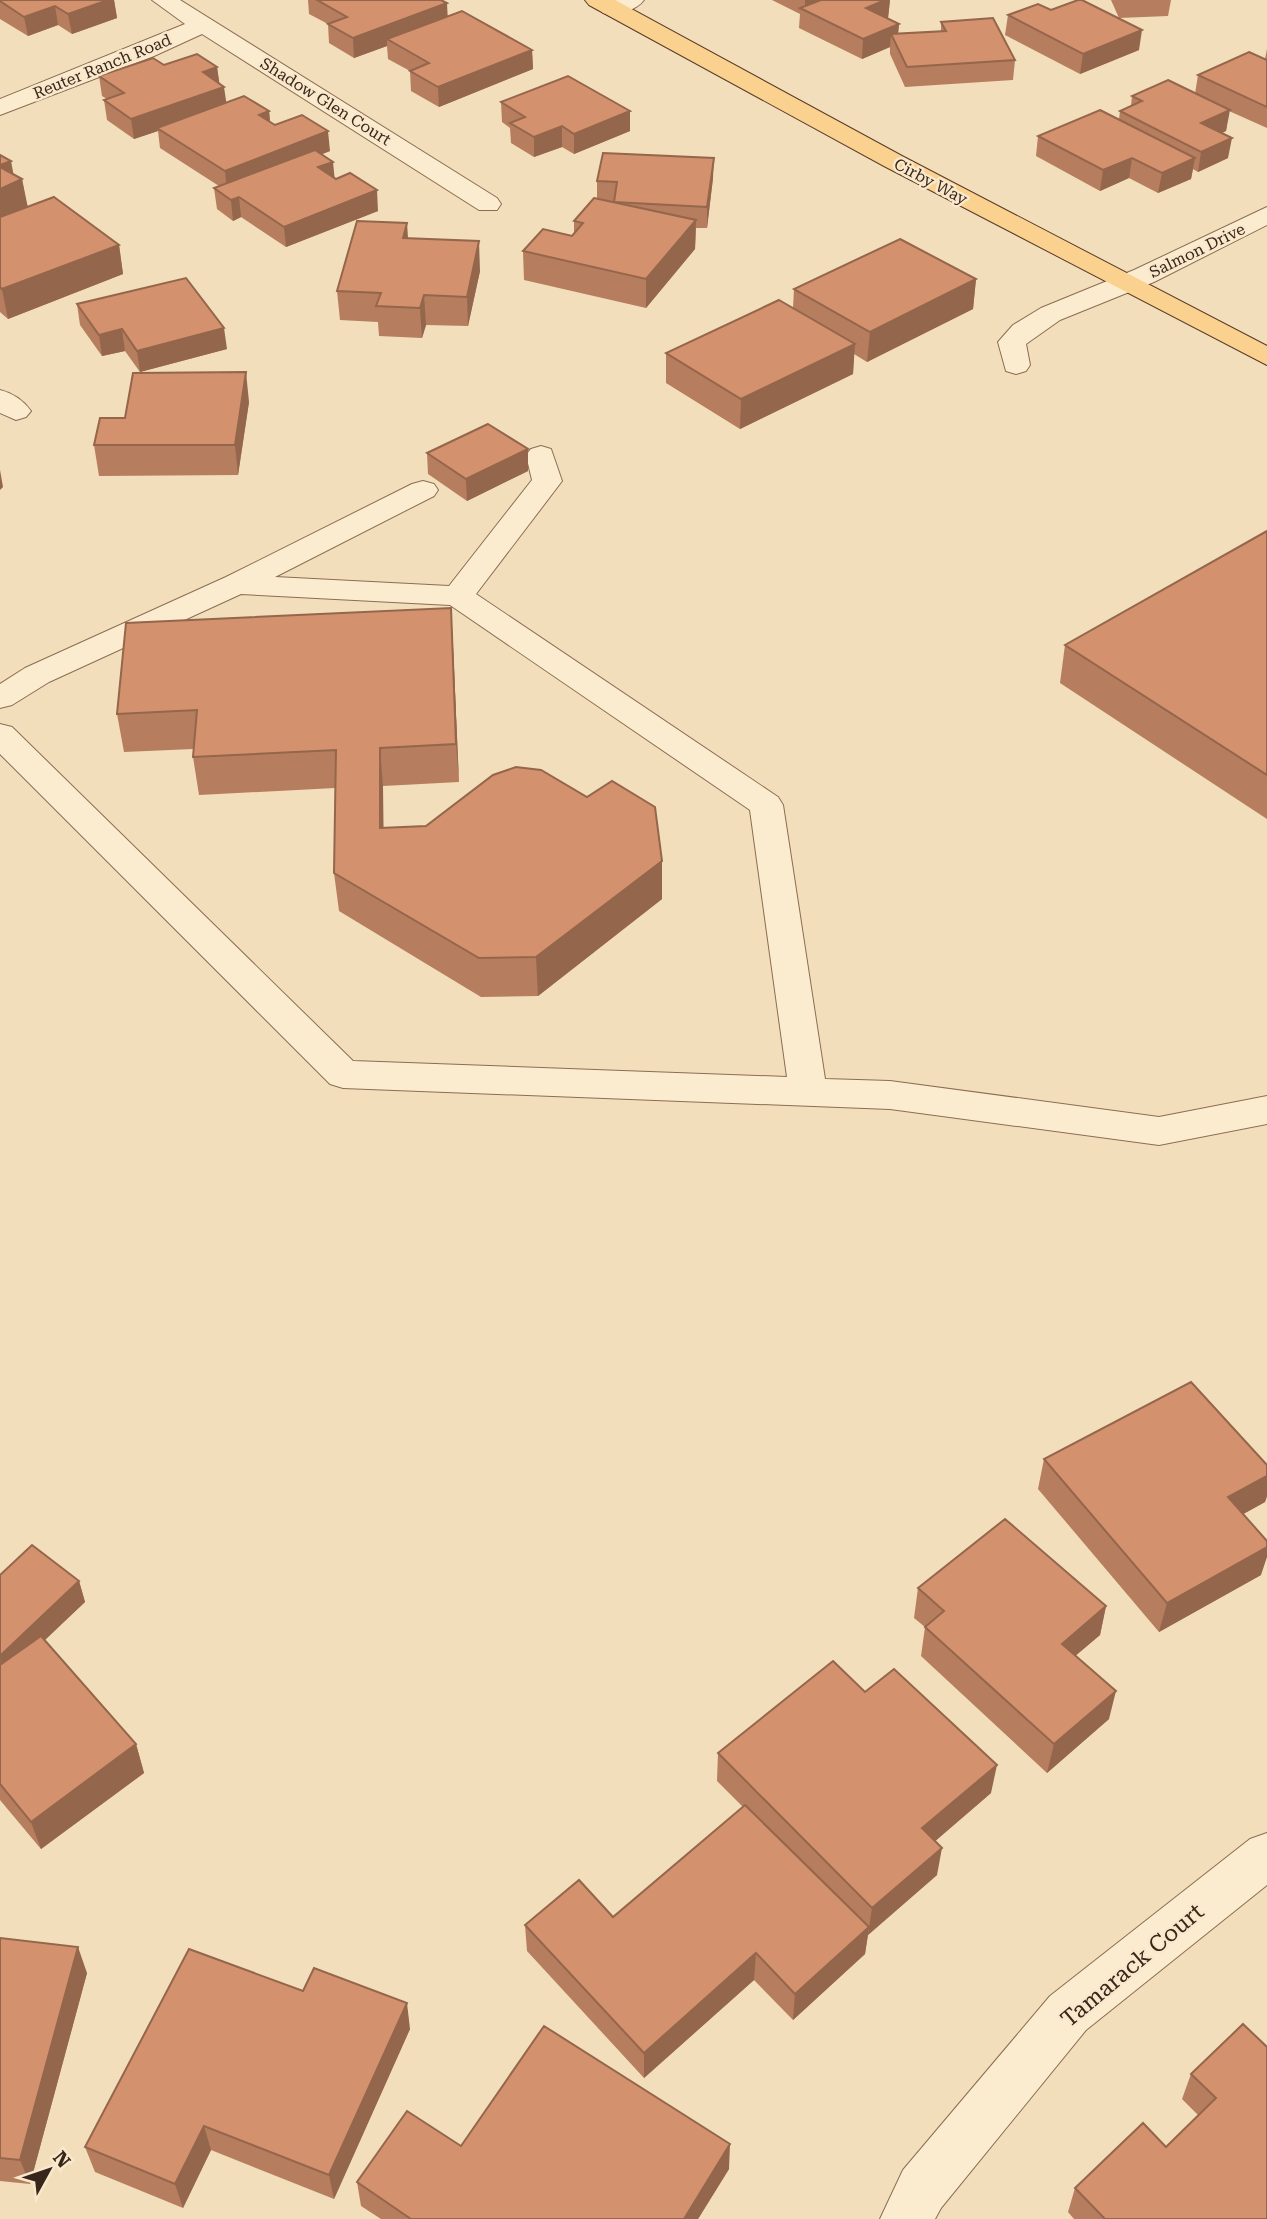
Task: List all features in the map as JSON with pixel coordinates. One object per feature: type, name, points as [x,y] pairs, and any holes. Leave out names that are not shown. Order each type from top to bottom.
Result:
[{"type":"main road","name":"Cirby Way","points":[[613,3],[1127,284],[1267,357]]},
{"type":"street","name":"Shadow Glen Court","points":[[164,0],[488,204]]},
{"type":"street","name":"Reuter Ranch Road","points":[[0,108],[145,51],[204,24]]},
{"type":"street","name":"Salmon Drive","points":[[1016,365],[1012,342],[1024,328],[1070,305],[1127,284],[1267,215]]},
{"type":"street","points":[[458,596],[547,481],[541,455]]},
{"type":"street","points":[[0,698],[37,675],[236,584],[423,490]]},
{"type":"street","points":[[236,584],[458,596],[766,805],[808,1091]]},
{"type":"street","points":[[0,735],[343,1074],[890,1095],[1160,1131],[1267,1110]]},
{"type":"street","name":"Tamarack Court","points":[[907,2219],[922,2189],[1068,2013],[1267,1855]]},
{"type":"building","points":[[0,0],[108,0],[68,14],[55,6],[24,17]]},
{"type":"building","points":[[317,0],[441,0],[447,3],[353,38],[328,24],[347,17]]},
{"type":"building","points":[[821,0],[885,0],[866,8],[899,24],[863,39],[800,8]]},
{"type":"building","points":[[1078,0],[1142,30],[1083,54],[1008,15],[1038,4],[1051,10]]},
{"type":"building","points":[[462,11],[532,50],[438,87],[410,71],[429,63],[387,39]]},
{"type":"building","points":[[993,18],[1015,60],[907,67],[891,34],[946,31],[941,22]]},
{"type":"building","points":[[1249,52],[1267,60],[1267,107],[1198,75]]},
{"type":"building","points":[[197,54],[217,67],[203,72],[224,87],[131,119],[104,100],[124,93],[99,76],[153,58],[164,65]]},
{"type":"building","points":[[568,76],[630,111],[574,134],[562,126],[534,137],[510,123],[525,117],[501,102]]},
{"type":"building","points":[[1168,80],[1230,110],[1201,123],[1232,138],[1201,152],[1120,111],[1142,101],[1132,96]]},
{"type":"building","points":[[244,96],[269,111],[259,115],[275,125],[302,115],[328,131],[225,171],[157,128]]},
{"type":"building","points":[[1100,110],[1195,158],[1162,173],[1132,158],[1103,170],[1038,136]]},
{"type":"building","points":[[315,150],[333,162],[318,167],[336,179],[350,173],[377,190],[284,227],[239,197],[231,200],[214,188]]},
{"type":"building","points":[[603,153],[714,158],[707,207],[614,202],[617,182],[597,181]]},
{"type":"building","points":[[0,155],[11,161],[0,165]]},
{"type":"building","points":[[0,167],[22,179],[0,189]]},
{"type":"building","points":[[54,197],[119,245],[2,289],[0,217]]},
{"type":"building","points":[[594,198],[696,220],[646,279],[523,251],[543,229],[572,236],[583,223],[574,221]]},
{"type":"building","points":[[357,221],[407,223],[403,238],[479,241],[467,297],[424,295],[420,308],[376,306],[381,293],[337,291]]},
{"type":"building","points":[[900,239],[976,279],[870,332],[794,289]]},
{"type":"building","points":[[186,278],[224,328],[137,351],[122,329],[99,335],[77,304]]},
{"type":"building","points":[[779,300],[855,344],[741,399],[666,353]]},
{"type":"building","points":[[246,372],[235,445],[94,445],[100,418],[125,418],[133,373]]},
{"type":"building","points":[[488,424],[528,449],[466,479],[427,453]]},
{"type":"building","points":[[1267,531],[1267,775],[1065,645]]},
{"type":"building","points":[[451,608],[456,744],[380,748],[380,828],[426,826],[493,775],[516,767],[541,770],[587,797],[612,781],[655,807],[662,861],[536,957],[479,958],[334,873],[336,750],[193,757],[197,710],[117,714],[126,623]]},
{"type":"building","points":[[1191,1382],[1267,1465],[1267,1476],[1228,1497],[1267,1541],[1267,1547],[1167,1603],[1044,1459]]},
{"type":"building","points":[[1005,1519],[1106,1606],[1062,1644],[1116,1691],[1054,1744],[925,1627],[944,1611],[918,1588]]},
{"type":"building","points":[[32,1545],[79,1581],[0,1656],[0,1575]]},
{"type":"building","points":[[41,1636],[136,1744],[31,1822],[0,1784],[0,1665]]},
{"type":"building","points":[[833,1661],[865,1692],[894,1669],[997,1765],[922,1828],[942,1848],[872,1908],[718,1753]]},
{"type":"building","points":[[745,1805],[869,1927],[795,1994],[756,1953],[644,2053],[525,1925],[579,1880],[613,1917]]},
{"type":"building","points":[[0,1938],[78,1947],[20,2160],[0,2158]]},
{"type":"building","points":[[189,1949],[303,1991],[314,1968],[407,2003],[329,2175],[204,2126],[175,2184],[85,2147]]},
{"type":"building","points":[[1243,2024],[1267,2047],[1267,2219],[1105,2219],[1075,2188],[1143,2123],[1166,2147],[1216,2098],[1191,2074]]},
{"type":"building","points":[[544,2026],[730,2144],[684,2219],[411,2219],[357,2182],[407,2111],[461,2146]]}]
